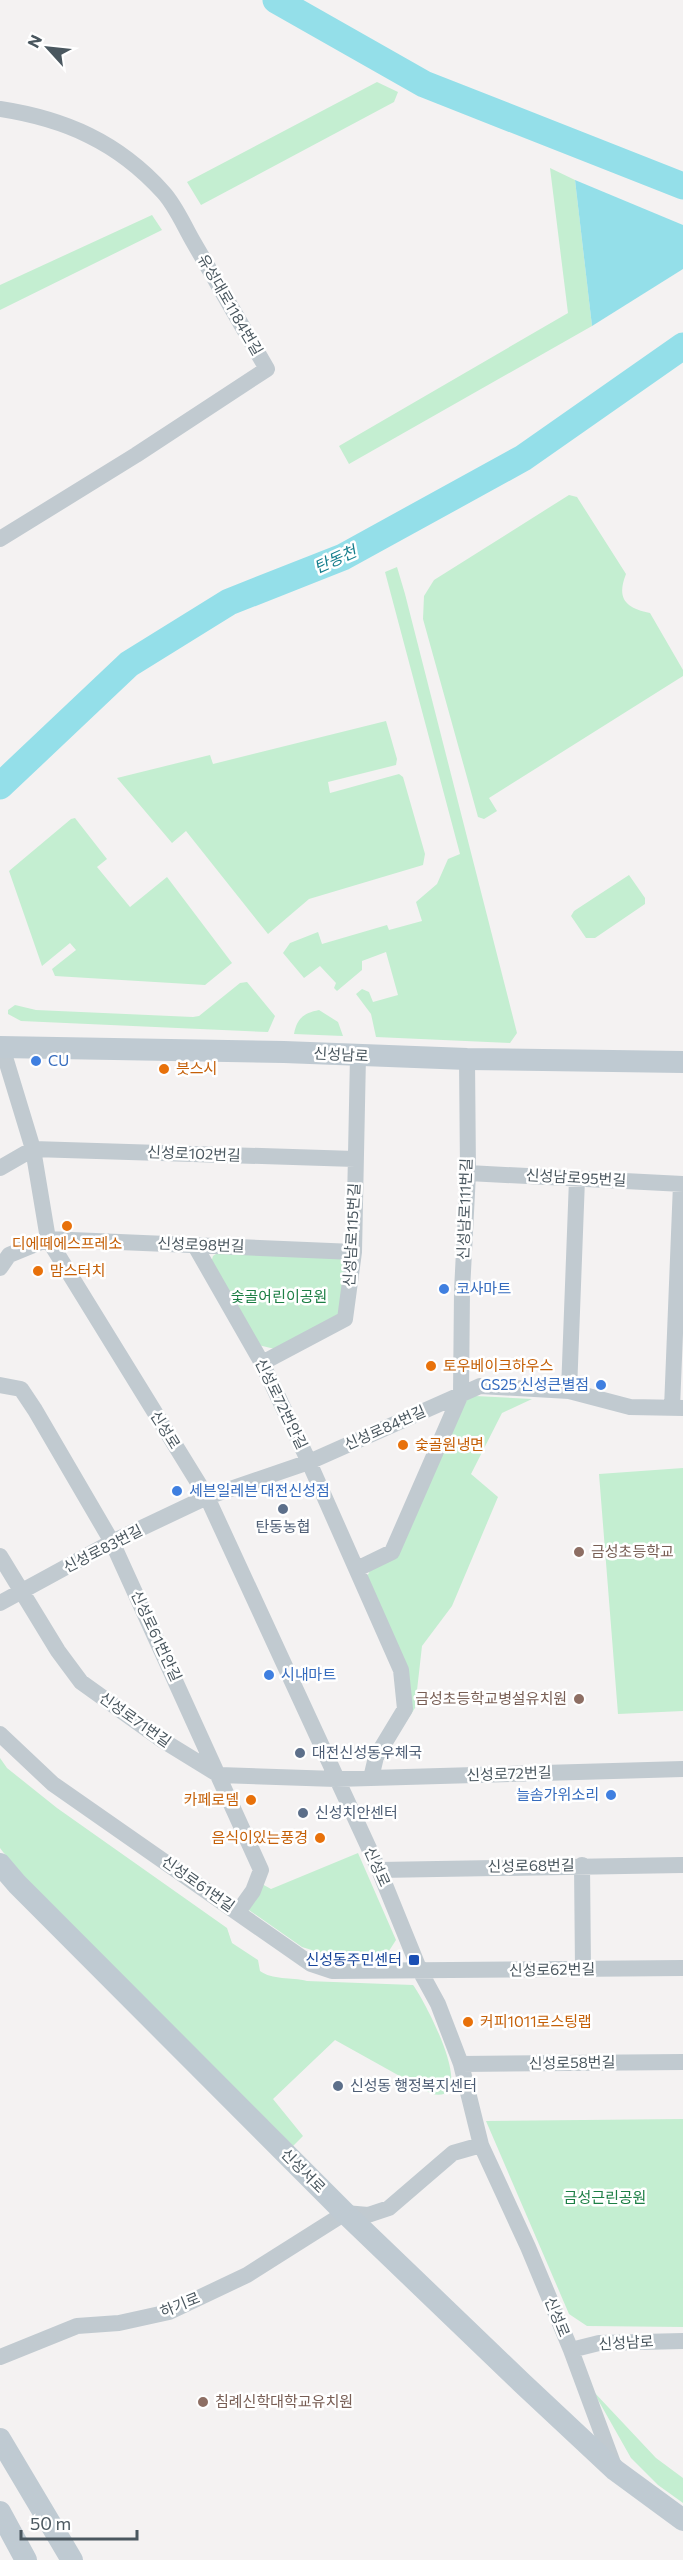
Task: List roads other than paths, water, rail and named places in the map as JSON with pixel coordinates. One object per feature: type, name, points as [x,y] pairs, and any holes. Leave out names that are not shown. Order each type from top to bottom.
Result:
[{"type":"street","name":"유성대로1184번길","points":[[0,109],[32,114],[77,128],[107,144],[139,168],[165,193],[267,369],[126,461],[0,539]]},
{"type":"street","name":"신성남로","points":[[1,1045],[467,1059],[683,1062]]},
{"type":"street","name":"신성로","points":[[1,1045],[33,1149],[48,1239],[207,1497],[379,1870],[420,1971],[438,2004],[461,2064],[481,2145],[528,2247],[571,2350],[615,2470]]},
{"type":"street","name":"신성남로115번길","points":[[262,1363],[345,1319],[354,1252],[358,1056]]},
{"type":"street","name":"신성남로111번길","points":[[461,1394],[462,1291],[468,1173],[467,1059]]},
{"type":"street","name":"신성로102번길","points":[[33,1149],[355,1159]]},
{"type":"street","points":[[0,1168],[33,1149]]},
{"type":"street","name":"신성남로95번길","points":[[468,1173],[682,1184]]},
{"type":"street","points":[[569,1391],[577,1179]]},
{"type":"street","name":"신성로84번길","points":[[207,1497],[309,1461],[480,1386],[569,1391],[630,1407],[677,1408],[682,1184]]},
{"type":"street","points":[[0,1268],[9,1255],[48,1239]]},
{"type":"street","name":"신성로98번길","points":[[48,1239],[354,1252]]},
{"type":"street","name":"신성로72번안길","points":[[194,1244],[262,1363],[309,1461],[401,1670],[405,1709],[376,1757],[371,1778]]},
{"type":"street","name":"신성로61번안길","points":[[0,1385],[21,1389],[112,1542],[219,1775],[261,1870],[253,1891],[238,1912]]},
{"type":"street","points":[[357,1569],[392,1552],[461,1394]]},
{"type":"street","name":"신성로83번길","points":[[0,1603],[112,1542],[207,1497]]},
{"type":"street","name":"신성로71번길","points":[[0,1556],[81,1683],[162,1740],[219,1775],[336,1779]]},
{"type":"street","name":"신성로61번길","points":[[0,1734],[53,1784],[311,1964],[332,1971],[420,1971]]},
{"type":"street","name":"신성로72번길","points":[[336,1779],[683,1769]]},
{"type":"street","name":"신성서로","points":[[0,1864],[345,2213],[615,2470]]},
{"type":"street","name":"신성로68번길","points":[[379,1870],[683,1864]]},
{"type":"street","points":[[582,1865],[583,1969]]},
{"type":"street","name":"신성로62번길","points":[[420,1971],[683,1968]]},
{"type":"street","name":"신성로58번길","points":[[461,2064],[683,2062]]},
{"type":"street","points":[[345,2213],[368,2215],[389,2208],[453,2152],[481,2145]]},
{"type":"street","name":"하기로","points":[[0,2356],[77,2326],[118,2323],[169,2312],[248,2275],[345,2213]]},
{"type":"street","name":"신성남로","points":[[571,2350],[599,2343],[683,2341]]},
{"type":"street","points":[[0,2439],[72,2560]]},
{"type":"street","points":[[615,2470],[683,2520]]},
{"type":"street","points":[[0,2512],[26,2560]]},
{"type":"water","points":[[575,180],[683,225],[683,269],[592,326]]},
{"type":"waterway","points":[[276,0],[424,84],[683,186]]},
{"type":"waterway","name":"탄동천","points":[[0,786],[129,664],[229,602],[343,557],[523,458],[683,346]]},
{"type":"place","name":"CU","points":[[36,1061]]},
{"type":"place","name":"븟스시","points":[[164,1069]]},
{"type":"place","name":"디에떼에스프레소","points":[[67,1226]]},
{"type":"place","name":"맘스터치","points":[[38,1271]]},
{"type":"place","name":"코사마트","points":[[444,1289]]},
{"type":"place","name":"토우베이크하우스","points":[[431,1366]]},
{"type":"place","name":"GS25 신성큰별점","points":[[601,1385]]},
{"type":"place","name":"숯골원냉면","points":[[403,1445]]},
{"type":"place","name":"세븐일레븐 대전신성점","points":[[177,1491]]},
{"type":"place","name":"탄동농협","points":[[283,1509]]},
{"type":"place","name":"금성초등학교","points":[[579,1552]]},
{"type":"place","name":"시내마트","points":[[269,1675]]},
{"type":"place","name":"금성초등학교병설유치원","points":[[579,1699]]},
{"type":"place","name":"대전신성동우체국","points":[[300,1753]]},
{"type":"place","name":"늘솜가위소리","points":[[611,1795]]},
{"type":"place","name":"카페로뎀","points":[[251,1800]]},
{"type":"place","name":"신성치안센터","points":[[303,1813]]},
{"type":"place","name":"음식이있는풍경","points":[[320,1838]]},
{"type":"place","name":"신성동주민센터","points":[[414,1960]]},
{"type":"place","name":"커피1011로스팅랩","points":[[468,2022]]},
{"type":"place","name":"신성동 행정복지센터","points":[[338,2086]]},
{"type":"place","name":"침례신학대학교유치원","points":[[203,2402]]},
{"type":"park label","name":"숯골어린이공원","points":[[279,1297]]},
{"type":"park label","name":"금성근린공원","points":[[605,2198]]}]
